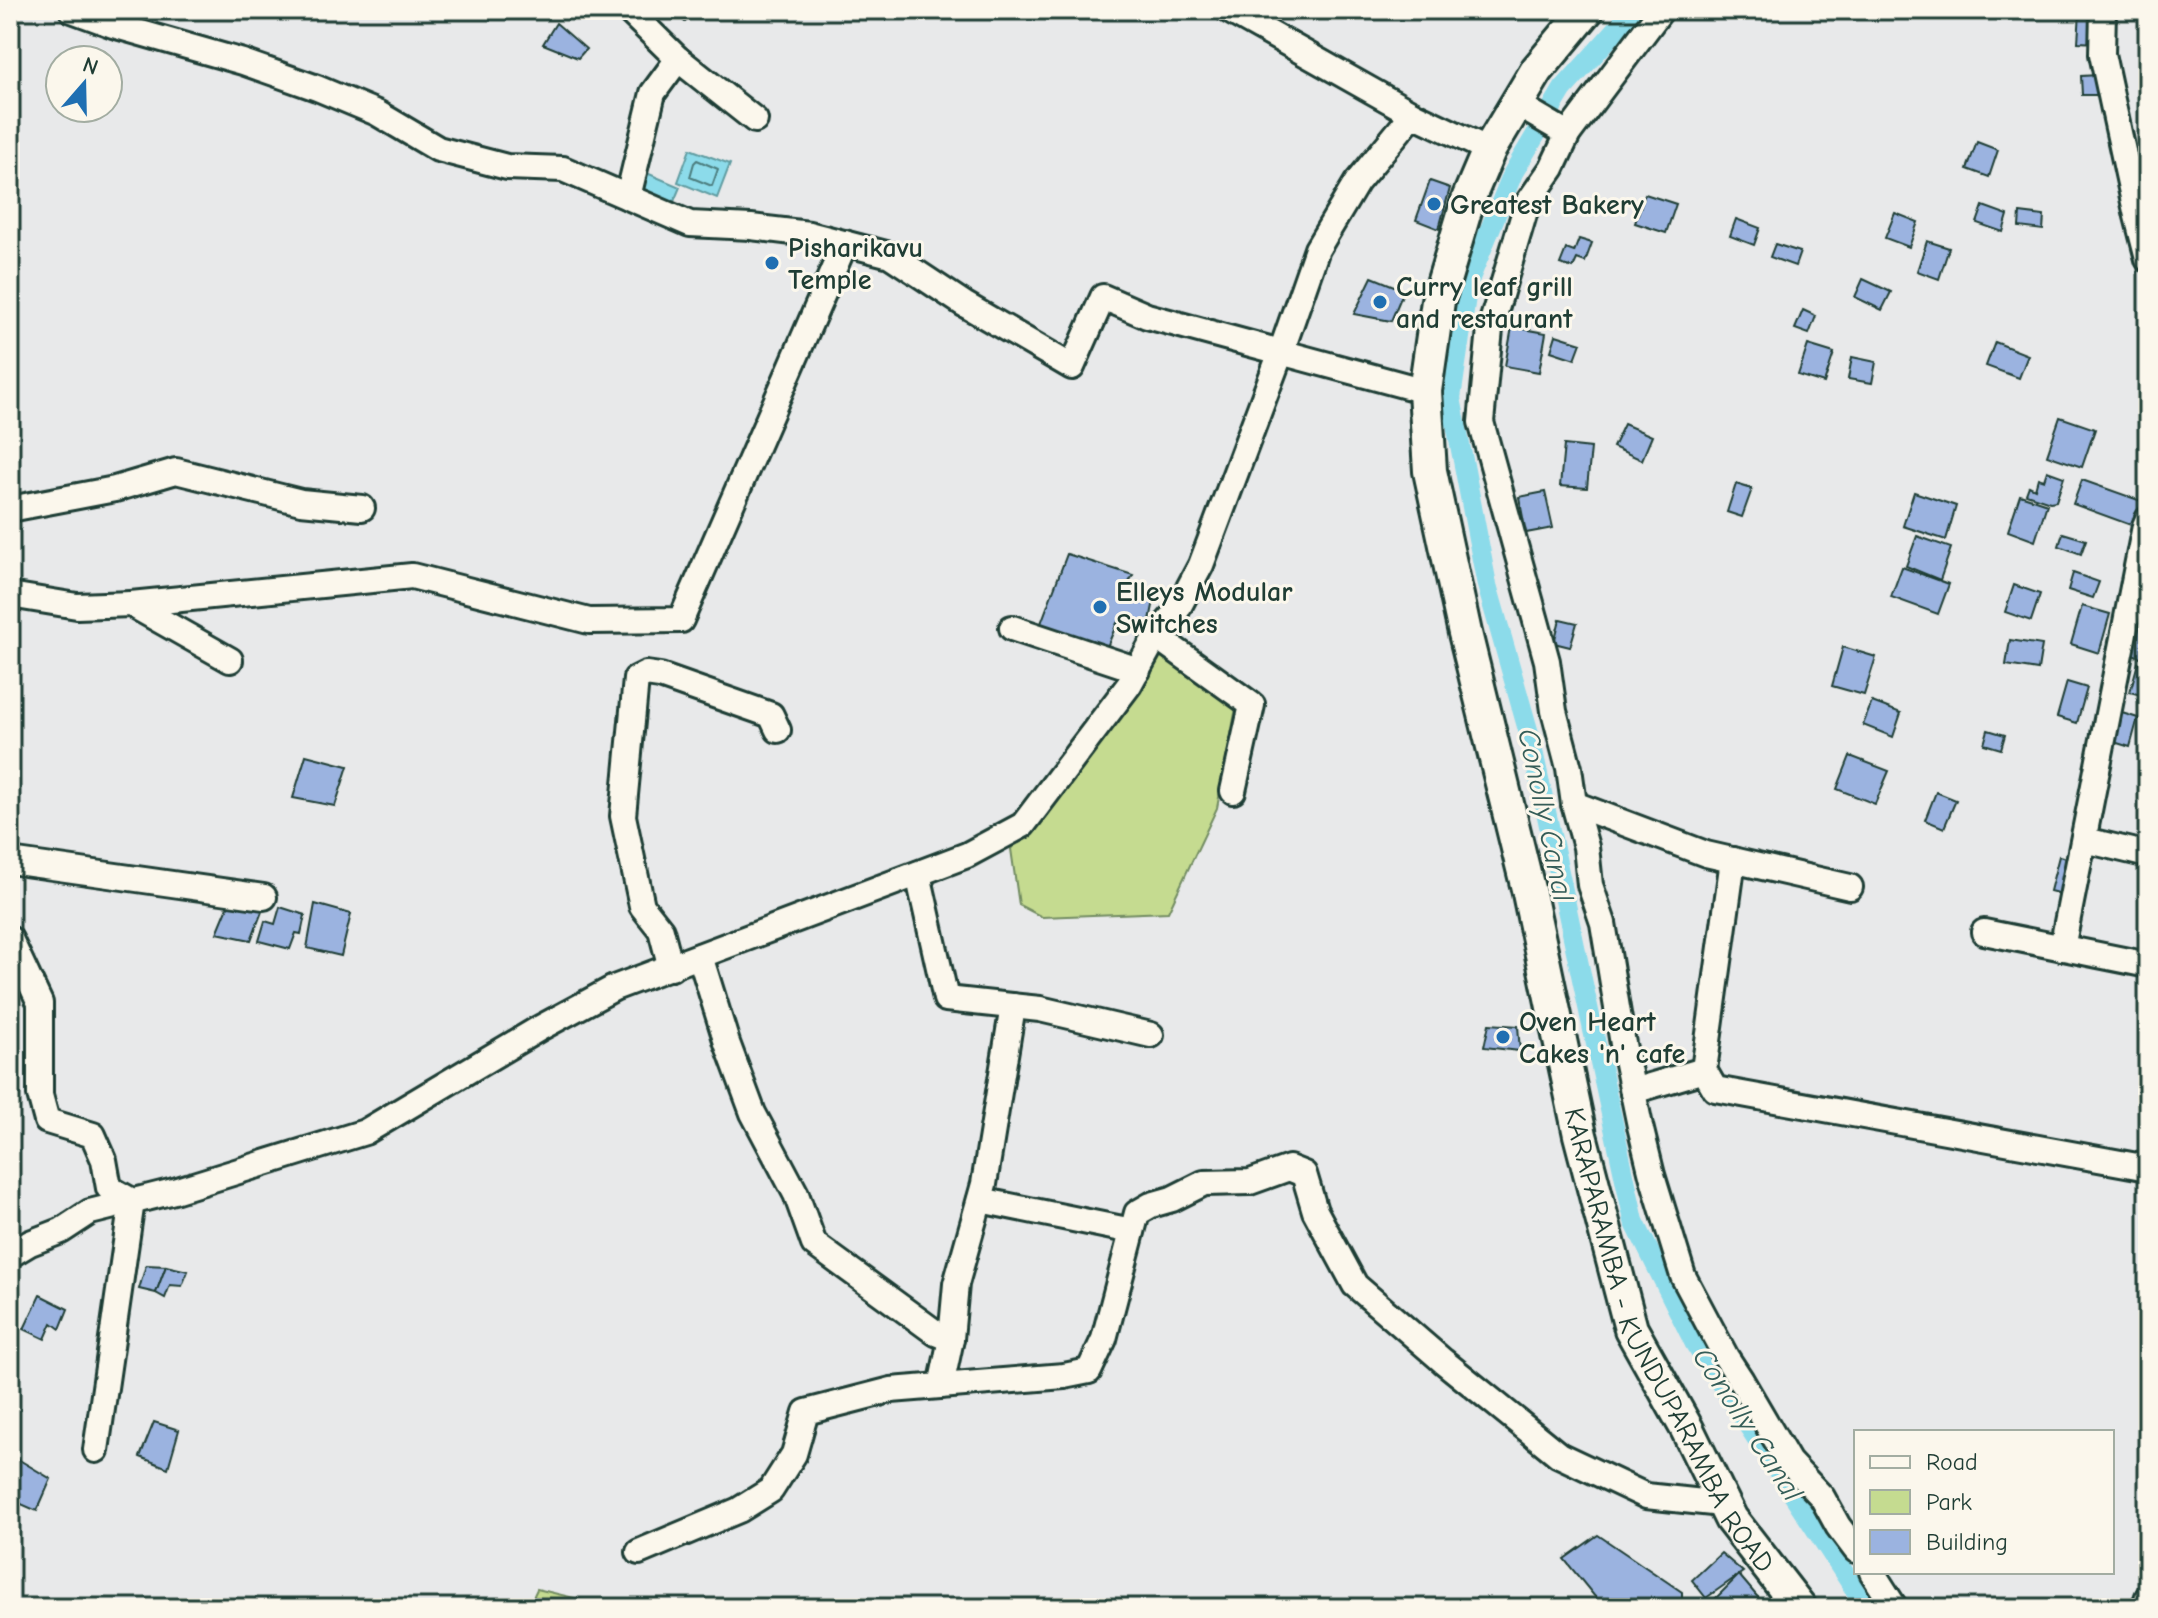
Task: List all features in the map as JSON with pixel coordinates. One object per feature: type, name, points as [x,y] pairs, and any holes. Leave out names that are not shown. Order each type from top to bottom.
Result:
[{"type":"main road","name":"KARAPARAMBA - KUNDUPARAMBA ROAD","points":[[1587,10],[1537,70],[1489,150],[1469,197],[1438,301],[1425,391],[1430,471],[1465,633],[1529,893],[1580,1135],[1631,1329],[1687,1429],[1731,1519],[1800,1608]]},
{"type":"street","points":[[72,10],[317,88],[377,113],[438,149],[507,167],[563,169],[690,224],[795,232],[890,255],[964,304],[1072,367],[1103,297],[1147,316],[1425,391]]},
{"type":"street","points":[[628,10],[678,59],[755,120]]},
{"type":"street","points":[[1228,10],[1413,114],[1489,150]]},
{"type":"street","points":[[1661,10],[1568,134],[1552,168],[1527,204],[1490,329],[1481,422],[1547,661],[1554,711],[1586,847],[1590,885],[1603,923],[1633,1091],[1652,1175],[1683,1276],[1726,1357],[1789,1462],[1822,1497],[1854,1547]]},
{"type":"street","points":[[2103,10],[2102,54],[2148,259]]},
{"type":"street","points":[[628,197],[653,93],[678,59]]},
{"type":"street","points":[[1517,104],[1568,134]]},
{"type":"street","points":[[10,1255],[61,1231],[90,1212],[174,1191],[365,1132],[540,1028],[614,988],[967,855],[1023,825],[1129,685],[1156,636],[1175,614],[1201,565],[1317,249],[1357,182],[1413,114]]},
{"type":"street","points":[[10,595],[77,606],[131,604],[412,576],[589,621],[681,620],[845,243]]},
{"type":"street","points":[[10,509],[115,489],[176,471],[301,502],[362,508]]},
{"type":"street","points":[[2062,948],[2148,519]]},
{"type":"street","points":[[131,604],[230,660]]},
{"type":"street","points":[[1012,628],[1138,670]]},
{"type":"street","points":[[1156,636],[1252,705],[1233,791]]},
{"type":"street","points":[[671,968],[661,930],[642,906],[623,816],[636,679],[646,674],[660,676],[771,715],[778,730]]},
{"type":"street","points":[[1574,804],[1706,854],[1850,887]]},
{"type":"street","points":[[2085,840],[2148,855]]},
{"type":"street","points":[[1733,860],[1704,1070],[1715,1089],[2148,1168]]},
{"type":"street","points":[[12,864],[264,897]]},
{"type":"street","points":[[918,874],[946,999],[1040,1009],[1151,1035]]},
{"type":"street","points":[[1984,932],[2148,965]]},
{"type":"street","points":[[10,939],[40,1003],[40,1095],[47,1121],[93,1135],[104,1160],[109,1188],[132,1201]]},
{"type":"street","points":[[700,956],[753,1113],[796,1194],[814,1244],[936,1333],[951,1339]]},
{"type":"street","points":[[941,1386],[951,1339],[956,1284],[984,1184],[1013,1006]]},
{"type":"street","points":[[1633,1091],[1704,1070]]},
{"type":"street","points":[[639,1552],[739,1510],[771,1490],[794,1454],[806,1412],[891,1390],[1064,1376],[1089,1371],[1104,1339],[1137,1213],[1204,1183],[1250,1182],[1289,1168],[1304,1174],[1315,1211],[1355,1285],[1559,1455],[1646,1496],[1722,1504]]},
{"type":"street","points":[[980,1200],[1132,1231]]},
{"type":"street","points":[[96,1450],[132,1201]]},
{"type":"street","points":[[1873,1574],[1895,1608]]},
{"type":"street","points":[[2144,1608],[2148,1597]]},
{"type":"green space","points":[[1159,649],[1236,708],[1217,808],[1168,912],[1042,917],[1019,905],[1011,849]]},
{"type":"green space","points":[[537,1589],[615,1608],[528,1608]]},
{"type":"water","points":[[690,149],[730,164],[717,198],[678,182]]},
{"type":"water","points":[[642,171],[680,187],[670,211],[633,196]]},
{"type":"building","points":[[670,10],[698,10],[685,22]]},
{"type":"building","points":[[2080,12],[2100,13],[2098,43],[2078,42]]},
{"type":"building","points":[[556,23],[586,49],[578,58],[543,44]]},
{"type":"building","points":[[2098,75],[2099,95],[2082,95],[2081,76]]},
{"type":"building","points":[[1977,142],[1998,150],[1989,177],[1967,169]]},
{"type":"building","name":"Greatest Bakery","points":[[1430,181],[1450,188],[1439,229],[1416,220]]},
{"type":"building","points":[[1645,194],[1676,204],[1666,233],[1635,223]]},
{"type":"building","points":[[1983,206],[2008,215],[2003,232],[1977,223]]},
{"type":"building","points":[[1895,213],[1918,222],[1909,247],[1885,238]]},
{"type":"building","points":[[2020,213],[2044,216],[2043,230],[2019,227]]},
{"type":"building","points":[[1736,219],[1760,228],[1754,245],[1730,236]]},
{"type":"building","points":[[1579,239],[1592,243],[1585,262],[1577,259],[1573,268],[1560,264],[1566,249],[1574,252]]},
{"type":"building","points":[[1927,241],[1949,248],[1939,279],[1917,271]]},
{"type":"building","points":[[1775,244],[1800,252],[1795,266],[1770,257]]},
{"type":"building","name":"Curry leaf grill and restaurant","points":[[1372,277],[1404,290],[1391,321],[1354,314]]},
{"type":"building","points":[[1863,279],[1891,292],[1882,310],[1855,297]]},
{"type":"building","points":[[1803,310],[1816,316],[1809,334],[1795,329]]},
{"type":"building","points":[[1512,327],[1546,333],[1539,372],[1505,366]]},
{"type":"building","points":[[1556,335],[1581,343],[1575,359],[1551,351]]},
{"type":"building","points":[[1995,342],[2028,355],[2019,378],[1986,366]]},
{"type":"building","points":[[1808,345],[1834,353],[1824,383],[1798,375]]},
{"type":"building","points":[[1852,357],[1876,362],[1872,383],[1848,379]]},
{"type":"building","points":[[2060,417],[2095,429],[2082,467],[2047,455]]},
{"type":"building","points":[[1624,424],[1652,436],[1642,460],[1613,447]]},
{"type":"building","points":[[1564,445],[1591,448],[1587,488],[1560,486]]},
{"type":"building","points":[[2047,471],[2064,477],[2056,501],[2026,494],[2029,486],[2035,489],[2038,478],[2044,480]]},
{"type":"building","points":[[2082,480],[2147,503],[2139,528],[2073,504]]},
{"type":"building","points":[[1736,484],[1752,489],[1742,517],[1727,512]]},
{"type":"building","points":[[1545,492],[1553,528],[1526,533],[1519,497]]},
{"type":"building","points":[[1914,492],[1956,506],[1946,540],[1903,526]]},
{"type":"building","points":[[2020,495],[2047,504],[2035,541],[2008,531]]},
{"type":"building","points":[[2063,533],[2086,540],[2081,554],[2059,546]]},
{"type":"building","points":[[1917,536],[1951,548],[1940,580],[1906,566]]},
{"type":"building","name":"Elleys Modular Switches","points":[[1067,554],[1133,575],[1128,584],[1156,591],[1148,630],[1117,623],[1107,647],[1040,626]]},
{"type":"building","points":[[1902,567],[1949,584],[1938,614],[1891,597]]},
{"type":"building","points":[[2073,573],[2099,582],[2093,598],[2068,590]]},
{"type":"building","points":[[2014,585],[2040,594],[2031,621],[2005,612]]},
{"type":"building","points":[[2082,606],[2110,614],[2099,653],[2071,644]]},
{"type":"building","points":[[1560,619],[1577,623],[1570,647],[1554,643]]},
{"type":"building","points":[[2139,620],[2148,623],[2148,660],[2127,652]]},
{"type":"building","points":[[2010,640],[2042,645],[2038,670],[2006,665]]},
{"type":"building","points":[[1843,647],[1876,657],[1864,695],[1832,686]]},
{"type":"building","points":[[2138,663],[2148,666],[2148,697],[2130,692]]},
{"type":"building","points":[[2067,682],[2087,688],[2077,723],[2057,717]]},
{"type":"building","points":[[1872,702],[1901,713],[1893,737],[1863,725]]},
{"type":"building","points":[[2109,709],[2138,718],[2130,747],[2101,738]]},
{"type":"building","points":[[1988,730],[2005,735],[2001,749],[1984,744]]},
{"type":"building","points":[[306,755],[348,766],[335,806],[293,798]]},
{"type":"building","points":[[1850,756],[1889,771],[1875,804],[1837,789]]},
{"type":"building","points":[[1936,792],[1956,800],[1944,828],[1925,820]]},
{"type":"building","points":[[2059,856],[2090,864],[2080,899],[2050,891]]},
{"type":"building","points":[[236,901],[266,901],[251,940],[217,933],[229,904],[234,906]]},
{"type":"building","points":[[315,904],[351,914],[341,956],[307,948]]},
{"type":"building","points":[[280,907],[305,915],[301,934],[296,933],[290,949],[259,941],[265,921],[275,924]]},
{"type":"building","name":"Oven Heart Cakes 'n' cafe","points":[[1489,1024],[1518,1026],[1520,1051],[1484,1047]]},
{"type":"building","points":[[146,1265],[166,1266],[156,1293],[139,1289]]},
{"type":"building","points":[[166,1266],[188,1271],[182,1286],[170,1285],[165,1298],[156,1293]]},
{"type":"building","points":[[40,1295],[68,1309],[60,1329],[52,1323],[45,1339],[24,1329]]},
{"type":"building","points":[[154,1422],[179,1430],[168,1468],[140,1457]]},
{"type":"building","points":[[16,1458],[51,1479],[37,1511],[12,1500]]},
{"type":"building","points":[[1598,1535],[1682,1592],[1682,1608],[1604,1608],[1564,1559]]},
{"type":"building","points":[[1721,1553],[1743,1572],[1706,1598],[1692,1580]]},
{"type":"building","points":[[1739,1575],[1761,1601],[1753,1608],[1720,1608],[1713,1601]]},
{"type":"waterway","name":"Conolly Canal","points":[[1634,10],[1563,89],[1513,173],[1468,283],[1451,398],[1487,585],[1530,737],[1634,1221],[1695,1344],[1867,1608]]},
{"type":"place","name":"Greatest Bakery","points":[[1434,204]]},
{"type":"place","name":"Pisharikavu Temple","points":[[772,263]]},
{"type":"place","name":"Curry leaf grill and restaurant","points":[[1380,302]]},
{"type":"place","name":"Elleys Modular Switches","points":[[1100,607]]},
{"type":"place","name":"Oven Heart Cakes 'n' cafe","points":[[1503,1037]]}]
